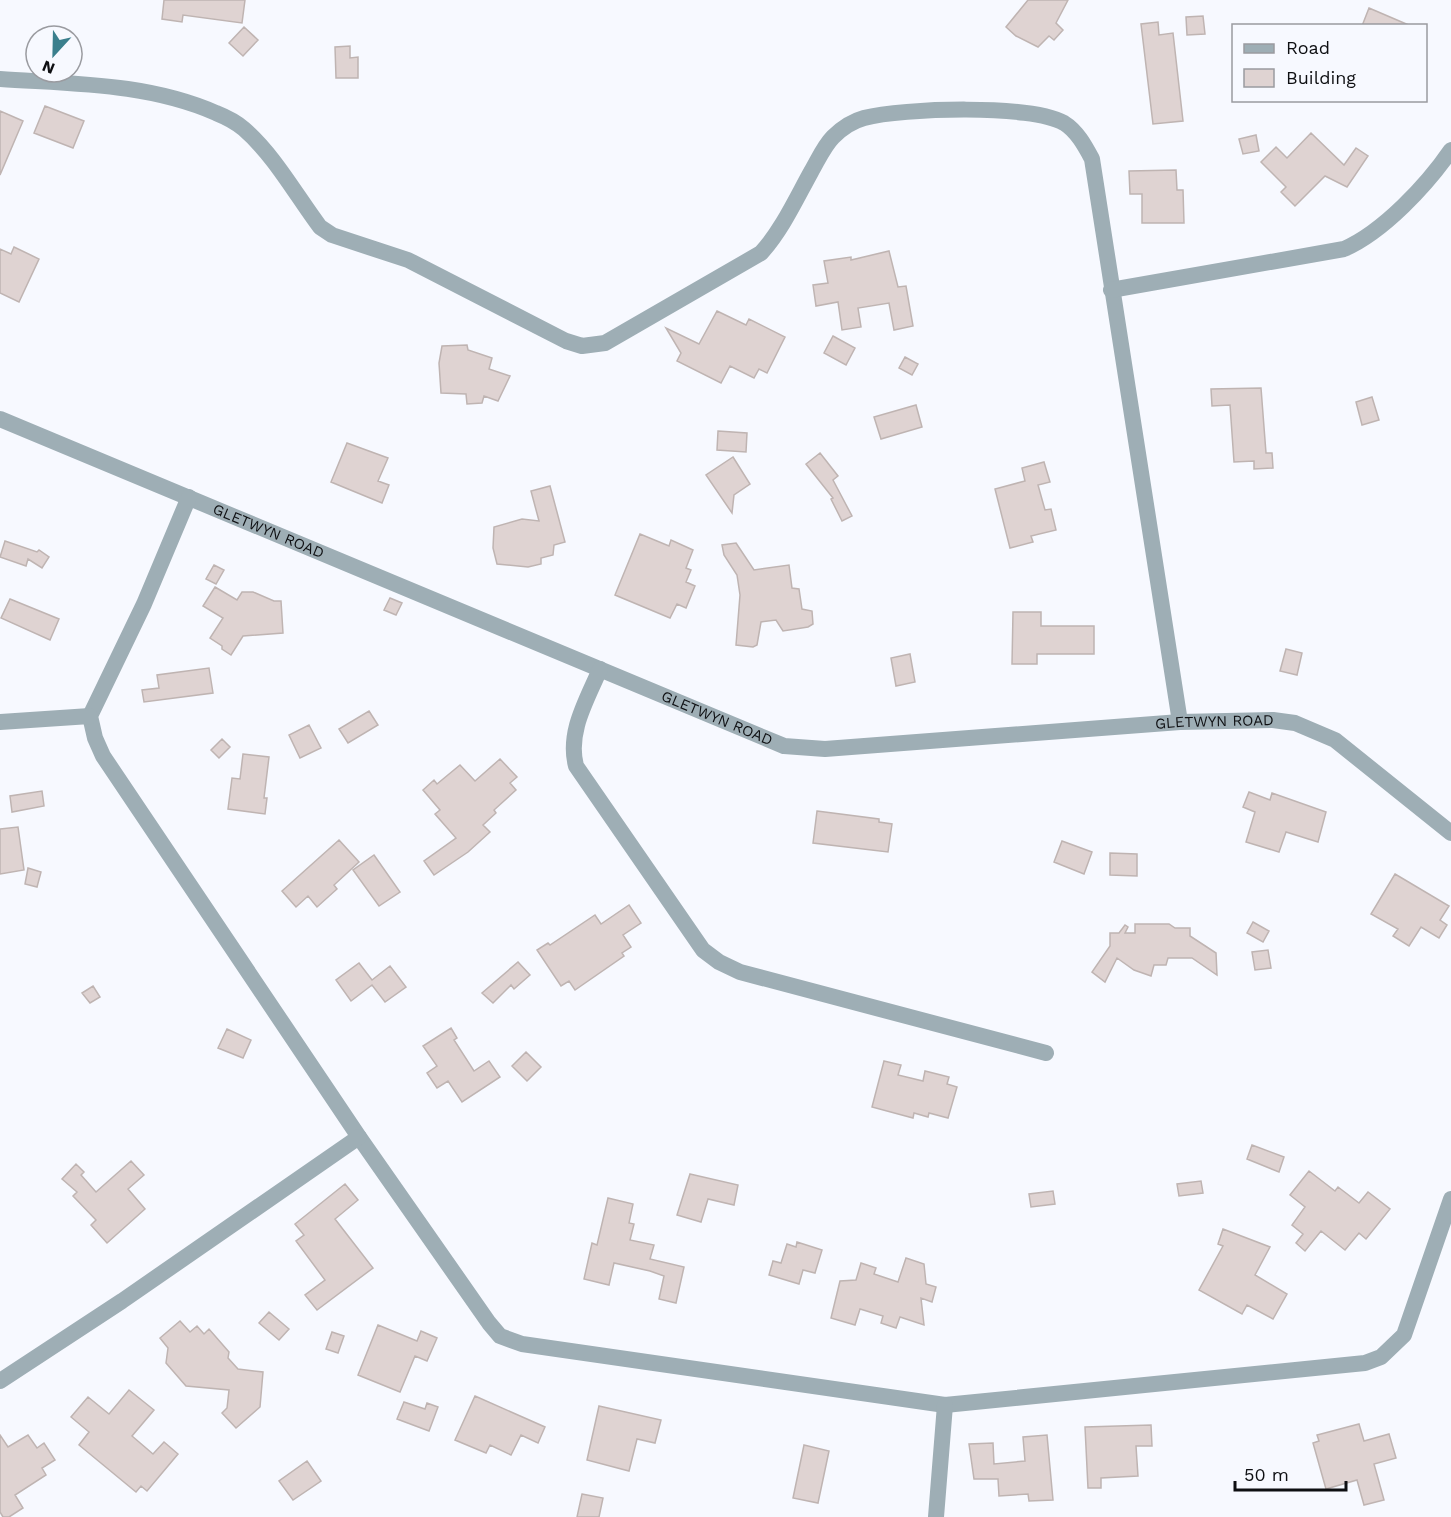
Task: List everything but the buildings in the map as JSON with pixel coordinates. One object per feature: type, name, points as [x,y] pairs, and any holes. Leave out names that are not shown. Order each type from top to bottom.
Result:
[{"type":"street","points":[[0,78],[148,91],[173,96],[227,118],[242,126],[255,139],[320,227],[332,235],[408,260],[566,341],[582,346],[604,343],[761,253],[773,240],[823,151],[832,138],[846,126],[865,118],[994,109],[1046,115],[1064,124],[1074,132],[1092,159],[1180,722]]},
{"type":"street","points":[[1111,290],[1344,249],[1361,242],[1375,231],[1428,179],[1451,150]]},
{"type":"street","name":"GLETWYN ROAD","points":[[0,419],[769,741],[800,749],[825,749],[1180,722],[1274,720],[1314,729],[1344,747],[1451,833]]},
{"type":"street","points":[[189,497],[144,604],[90,716],[95,738],[104,756],[359,1137],[500,1336],[513,1342],[945,1405],[1365,1363],[1380,1357],[1404,1335],[1411,1321],[1451,1199]]},
{"type":"street","points":[[600,669],[573,736],[572,751],[576,766],[703,950],[719,962],[740,972],[1046,1053]]},
{"type":"street","points":[[0,722],[90,716]]},
{"type":"street","points":[[0,1381],[122,1302],[359,1137]]},
{"type":"street","points":[[936,1517],[945,1405]]}]
